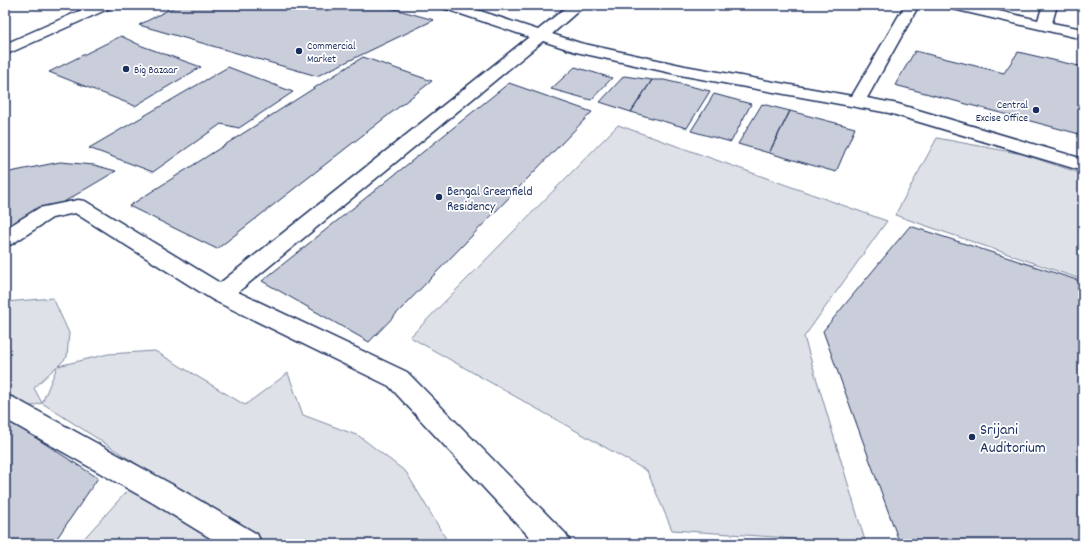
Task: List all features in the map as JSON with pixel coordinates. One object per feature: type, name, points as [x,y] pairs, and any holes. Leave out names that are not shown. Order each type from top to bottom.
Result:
[{"type":"street","points":[[5,50],[105,5]]},
{"type":"street","points":[[448,5],[576,47],[685,71],[892,108],[1083,165]]},
{"type":"street","points":[[221,294],[578,5]]},
{"type":"street","points":[[857,102],[912,5]]},
{"type":"street","points":[[953,5],[1083,34]]},
{"type":"street","points":[[1044,25],[1050,5]]},
{"type":"street","points":[[5,239],[46,213],[78,206],[221,294],[398,379],[556,544]]},
{"type":"street","points":[[5,406],[157,490],[247,544]]},
{"type":"shaded area","points":[[618,125],[887,221],[804,337],[866,544],[839,544],[774,537],[672,530],[647,471],[410,337]]},
{"type":"shaded area","points":[[937,138],[1022,154],[1083,174],[1083,280],[895,215]]},
{"type":"shaded area","points":[[53,298],[69,333],[67,357],[58,366],[108,354],[155,351],[245,405],[288,373],[303,415],[359,436],[406,472],[449,544],[79,544],[146,470],[42,403],[5,414],[5,302]],"holes":[[[56,367],[57,367],[42,403],[34,388]]]},
{"type":"building","name":"Commercial Market","points":[[178,5],[380,5],[434,20],[317,76],[139,25]]},
{"type":"building","name":"Big Bazaar","points":[[121,36],[142,46],[201,67],[135,106],[49,72]]},
{"type":"building","name":"Central Excise Office","points":[[915,51],[1004,73],[1018,52],[1083,67],[1083,135],[895,85]]},
{"type":"building","points":[[363,57],[432,81],[217,249],[129,206]]},
{"type":"building","points":[[228,67],[293,92],[239,128],[221,124],[153,172],[89,148]]},
{"type":"building","points":[[575,67],[612,78],[591,100],[551,89]]},
{"type":"building","points":[[624,76],[652,80],[631,112],[600,102]]},
{"type":"building","points":[[652,80],[664,80],[710,91],[687,128],[631,112]]},
{"type":"building","name":"Bengal Greenfield Residency","points":[[509,83],[592,112],[369,342],[262,281]]},
{"type":"building","points":[[714,94],[751,104],[731,142],[691,131]]},
{"type":"building","points":[[762,104],[790,111],[769,153],[738,144]]},
{"type":"building","points":[[790,111],[855,128],[836,172],[769,153]]},
{"type":"building","points":[[60,162],[94,165],[116,171],[5,237],[5,173]]},
{"type":"building","name":"Srijani Auditorium","points":[[910,226],[1083,282],[1083,544],[900,544],[823,331]]},
{"type":"building","points":[[5,418],[98,478],[53,544],[5,544]]},
{"type":"place","name":"Commercial Market","points":[[299,51]]},
{"type":"place","name":"Big Bazaar","points":[[126,69]]},
{"type":"place","name":"Central Excise Office","points":[[1036,110]]},
{"type":"place","name":"Bengal Greenfield Residency","points":[[439,197]]},
{"type":"place","name":"Srijani Auditorium","points":[[972,437]]}]
